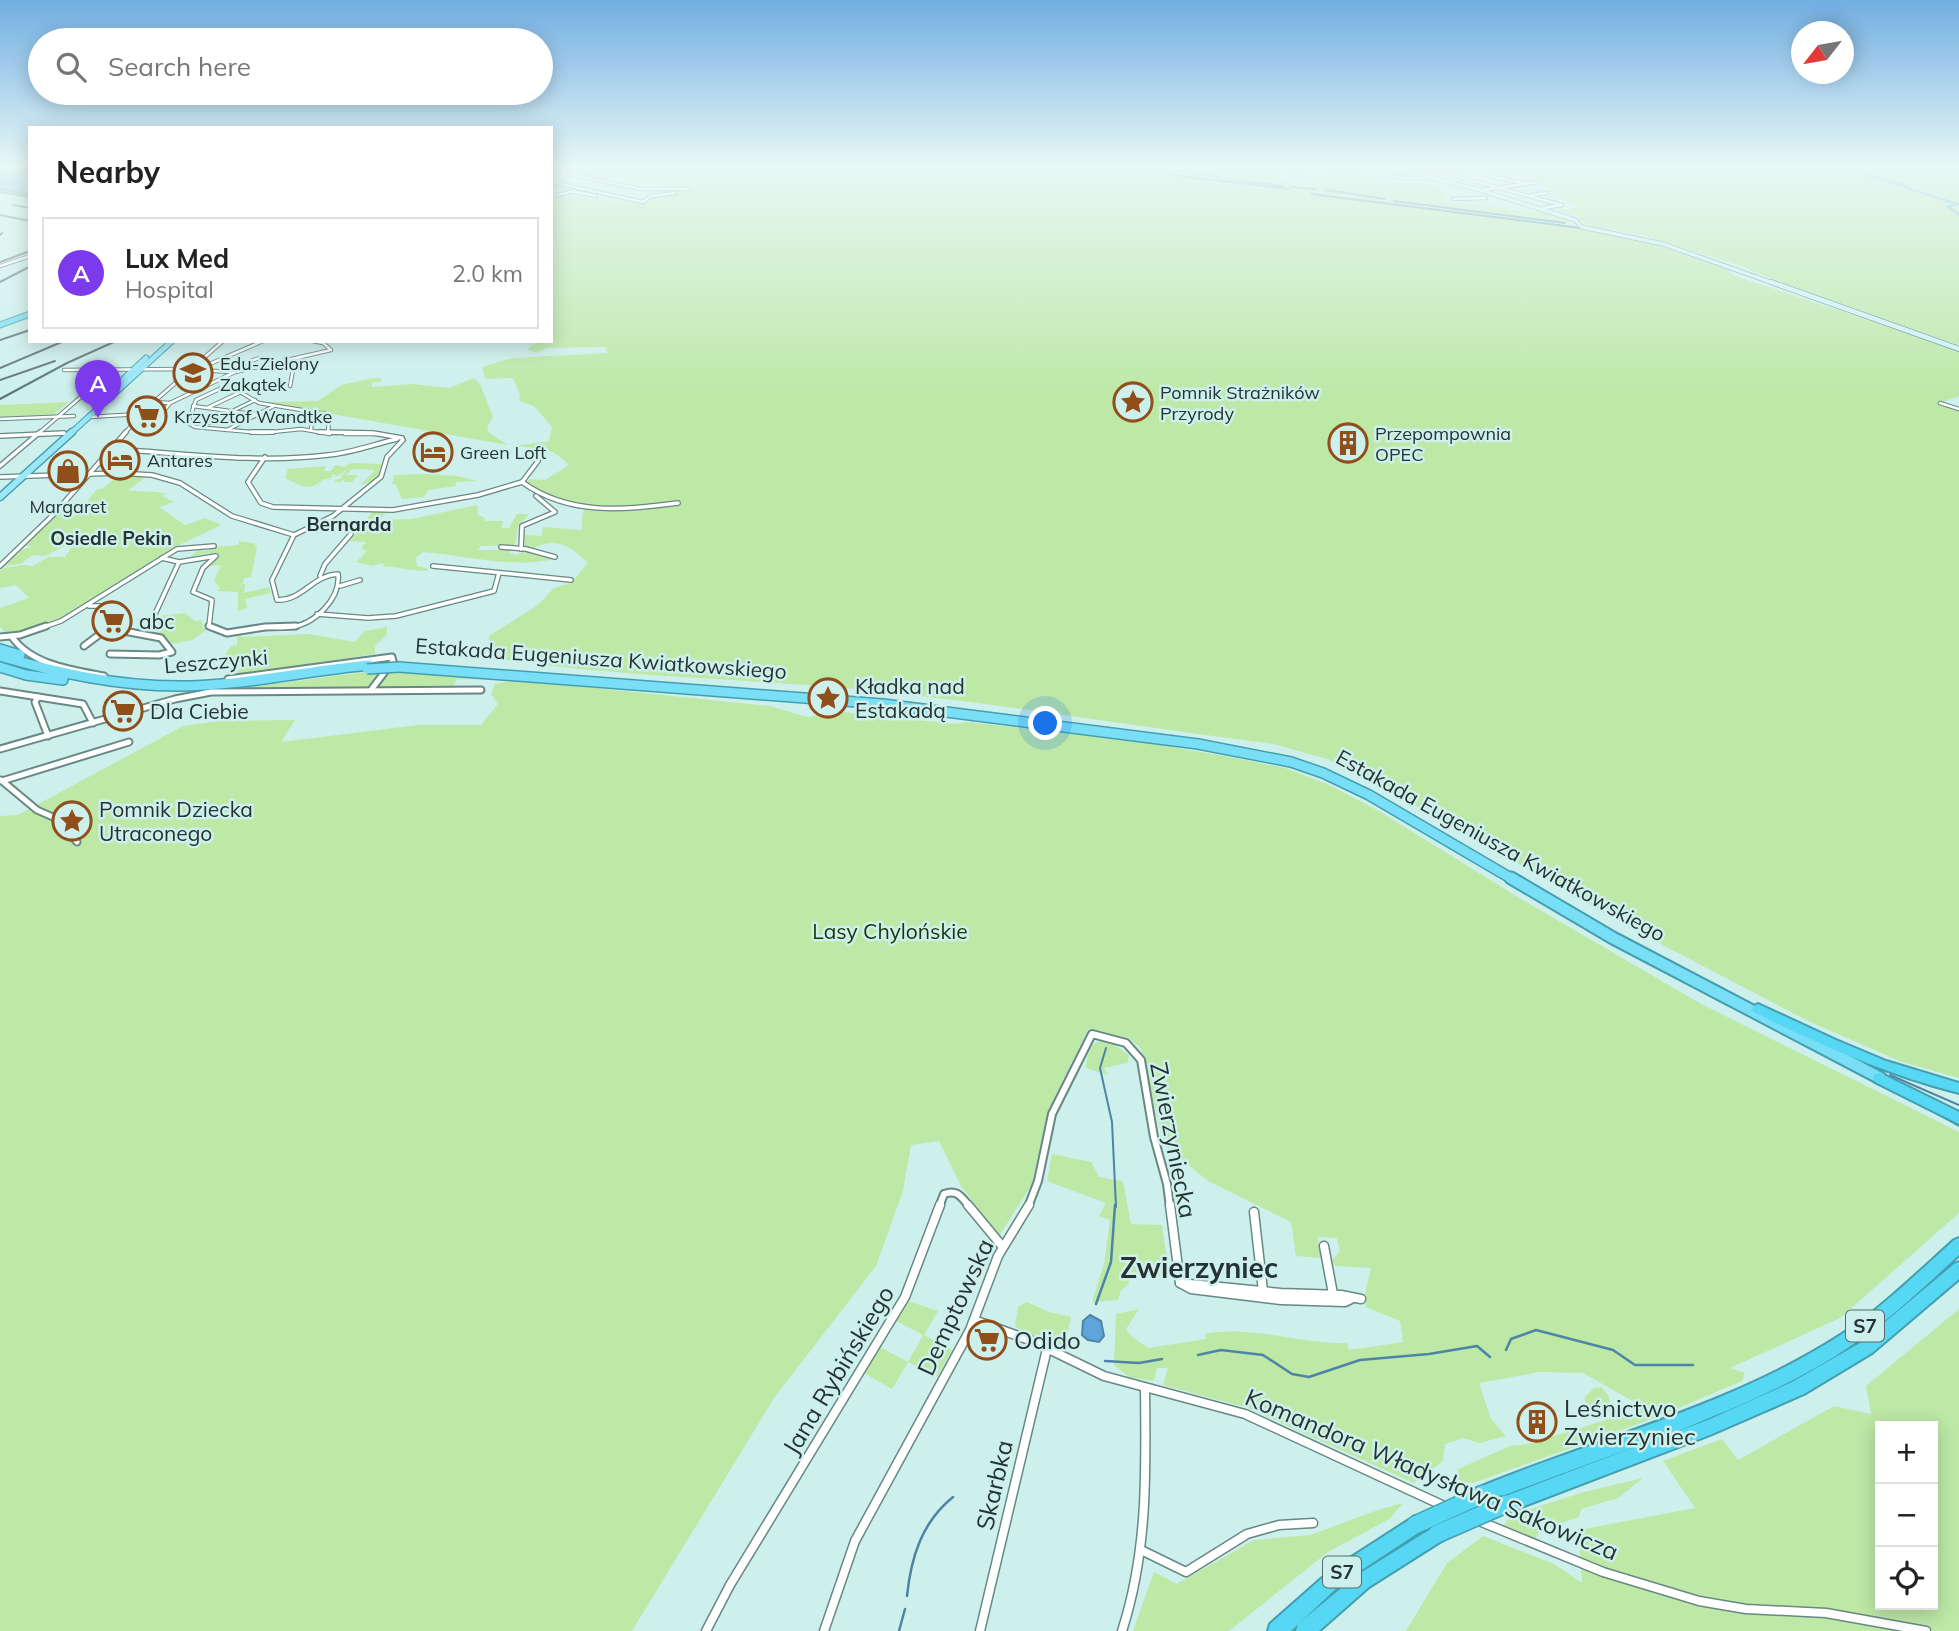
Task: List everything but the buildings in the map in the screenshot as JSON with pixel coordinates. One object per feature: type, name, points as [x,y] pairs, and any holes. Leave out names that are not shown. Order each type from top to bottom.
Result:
[{"type":"highway","points":[[0,323],[28,314]]},
{"type":"highway","points":[[0,649],[61,676]]},
{"type":"highway","name":"Estakada Eugeniusza Kwiatkowskiego","points":[[0,656],[61,676]]},
{"type":"highway","name":"Estakada Eugeniusza Kwiatkowskiego","points":[[0,662],[130,689],[185,691],[368,667],[440,668],[767,692],[970,712],[1249,749],[1298,758],[1363,785],[1620,935],[1758,1009],[1853,1054],[1914,1076],[1959,1088]]},
{"type":"highway","points":[[0,667],[26,675],[61,676]]},
{"type":"highway","name":"Estakada Eugeniusza Kwiatkowskiego","points":[[1249,749],[1308,767],[1352,786],[1636,951],[1880,1078]]},
{"type":"highway","points":[[1880,1078],[1956,1117]]},
{"type":"highway","name":"S7","points":[[1276,1631],[1336,1577],[1415,1525],[1483,1494],[1724,1402],[1794,1370],[1845,1340],[1884,1312],[1959,1245]]},
{"type":"highway","name":"S7","points":[[1304,1631],[1363,1581],[1437,1534],[1506,1504],[1710,1427],[1798,1388],[1866,1348],[1959,1269]]},
{"type":"main road","points":[[1662,244],[1959,348]]},
{"type":"main road","points":[[0,497],[131,369],[167,343]]},
{"type":"main road","points":[[0,491],[88,417],[168,343]]},
{"type":"street","points":[[0,266],[28,257]]},
{"type":"street","points":[[0,566],[54,514],[153,402],[221,343]]},
{"type":"street","points":[[197,370],[258,343]]},
{"type":"street","points":[[161,415],[170,403],[223,377],[331,350],[325,343]]},
{"type":"street","points":[[233,354],[241,355]]},
{"type":"street","points":[[226,370],[261,359]]},
{"type":"street","points":[[290,386],[293,370],[298,363],[292,359]]},
{"type":"street","points":[[64,370],[190,369],[235,372]]},
{"type":"street","points":[[0,466],[112,370]]},
{"type":"street","points":[[216,372],[223,377]]},
{"type":"street","points":[[326,414],[274,406],[255,400],[228,385],[201,397],[193,406],[189,425],[263,433],[311,430],[328,434],[390,435],[399,439]]},
{"type":"street","points":[[200,389],[193,394],[201,397]]},
{"type":"street","points":[[207,408],[243,391]]},
{"type":"street","points":[[199,427],[255,400]]},
{"type":"street","points":[[153,402],[170,403]]},
{"type":"street","points":[[1940,403],[1959,409]]},
{"type":"street","points":[[193,406],[283,418],[285,407]]},
{"type":"street","points":[[227,430],[274,406]]},
{"type":"street","points":[[311,430],[313,412]]},
{"type":"street","points":[[88,417],[142,414]]},
{"type":"street","points":[[0,419],[74,416]]},
{"type":"street","points":[[328,434],[329,419]]},
{"type":"street","points":[[0,436],[64,433]]},
{"type":"street","points":[[111,449],[265,457],[327,455],[399,439]]},
{"type":"street","points":[[351,534],[327,560],[320,576],[298,596],[284,601],[276,598],[272,581],[294,535],[341,509],[383,475],[386,460],[398,447],[399,439]]},
{"type":"street","points":[[265,457],[247,480],[261,503],[273,507],[384,511],[423,507],[522,482],[538,461],[536,450]]},
{"type":"street","points":[[0,477],[128,473],[172,480],[232,516],[294,535]]},
{"type":"street","points":[[521,549],[522,526],[555,512],[540,502],[522,482]]},
{"type":"street","points":[[535,494],[587,507],[678,503]]},
{"type":"street","points":[[0,637],[12,637],[56,624],[177,549],[214,546]]},
{"type":"street","points":[[501,547],[555,557]]},
{"type":"street","points":[[162,558],[178,562],[216,556],[203,568],[192,592],[212,600],[209,624],[212,630],[226,633],[264,626],[282,629],[304,623],[317,614],[340,586],[360,580]]},
{"type":"street","points":[[155,614],[178,562]]},
{"type":"street","points":[[433,566],[571,580]]},
{"type":"street","points":[[317,614],[368,618],[402,615],[494,591],[499,573]]},
{"type":"street","points":[[320,576],[338,574],[340,586]]},
{"type":"street","points":[[87,606],[104,606],[101,625],[161,638],[172,652],[159,655],[110,654]]},
{"type":"street","points":[[84,646],[108,628]]},
{"type":"street","name":"Leszczynki","points":[[12,637],[18,647],[69,669],[168,683],[223,680],[391,657],[393,660],[371,691]]},
{"type":"street","name":"Leszczynki","points":[[0,749],[188,696],[232,691],[481,690]]},
{"type":"street","points":[[0,691],[85,705],[93,723]]},
{"type":"street","points":[[38,697],[36,702],[48,736]]},
{"type":"street","points":[[1,780],[129,742]]},
{"type":"street","points":[[1,780],[37,810],[55,818],[77,842]]},
{"type":"street","name":"Demptowska","points":[[824,1631],[855,1541],[974,1320],[1002,1247],[1030,1203],[1038,1181],[1052,1114],[1093,1034]]},
{"type":"street","name":"Zwierzyniecka","points":[[1093,1034],[1126,1043],[1141,1060],[1154,1137],[1167,1184],[1180,1283]]},
{"type":"street","name":"Jana Rybińskiego","points":[[706,1631],[730,1585],[905,1297],[944,1194],[952,1191],[958,1193],[1002,1247]]},
{"type":"street","points":[[1254,1212],[1263,1291]]},
{"type":"street","points":[[1324,1246],[1333,1294]]},
{"type":"street","points":[[1180,1283],[1333,1294],[1360,1299]]},
{"type":"street","points":[[1180,1283],[1191,1289],[1281,1300],[1345,1302],[1351,1299]]},
{"type":"street","name":"Komandora Władysława Sakowicza","points":[[974,1320],[1047,1349],[1104,1376],[1245,1414],[1322,1447],[1414,1493],[1521,1539],[1593,1568],[1648,1586],[1699,1601],[1746,1609],[1826,1613],[1926,1631]]},
{"type":"street","name":"Skarbka","points":[[980,1631],[1047,1349]]},
{"type":"street","points":[[1122,1631],[1133,1597],[1141,1550],[1145,1494],[1145,1388]]},
{"type":"street","points":[[1141,1550],[1185,1572],[1228,1544],[1260,1530],[1275,1525],[1313,1523]]},
{"type":"green space","points":[[553,244],[1654,244],[1731,271],[1728,272],[1735,276],[1959,350],[1959,396],[1940,403],[1959,409],[1959,1078],[1902,1062],[1808,1021],[1638,932],[1399,796],[1330,760],[1274,744],[942,699],[844,688],[589,670],[488,657],[489,636],[538,605],[554,588],[571,583],[588,563],[569,548],[556,543],[532,549],[525,547],[524,535],[542,536],[543,527],[581,530],[586,508],[562,502],[524,483],[531,479],[545,480],[569,465],[551,451],[515,446],[549,441],[552,427],[534,406],[519,401],[520,395],[513,378],[485,379],[482,367],[512,358],[608,353],[605,347],[547,348],[536,353],[527,349],[535,343],[553,343]]},
{"type":"green space","points":[[1671,244],[1959,244],[1959,345],[1800,291],[1744,267]]},
{"type":"green space","points":[[380,378],[382,381],[372,383],[372,387],[413,384],[449,388],[474,378],[480,384],[493,417],[487,427],[489,433],[508,445],[264,402],[318,401],[341,385]]},
{"type":"green space","points":[[69,402],[52,416],[0,418],[0,405]]},
{"type":"green space","points":[[351,463],[381,464],[381,468],[377,468],[381,473],[371,482],[360,485],[375,470],[352,469],[346,475],[358,475],[352,482],[344,482],[345,479],[340,481],[343,482],[334,480],[342,478],[349,468],[338,476],[332,474],[333,477],[328,478],[333,480],[324,479],[309,487],[285,478],[288,469],[326,466],[324,471],[331,471],[335,465],[344,467]]},
{"type":"green space","points":[[119,475],[146,477],[128,490],[166,494],[162,496],[174,502],[159,507],[185,525],[205,518],[221,525],[172,549],[90,604],[67,616],[22,633],[1,634],[20,631],[5,632],[0,627],[0,608],[29,598],[16,585],[0,588],[0,571],[3,568],[33,566],[48,557],[65,557],[71,548],[65,546],[45,556],[33,555],[20,564],[4,566],[21,550],[33,546],[25,546],[62,511],[79,511],[97,489],[102,489]]},
{"type":"green space","points":[[394,475],[458,476],[477,481],[456,482],[456,486],[428,490],[424,497],[402,499],[396,485],[392,484]]},
{"type":"green space","points":[[477,505],[478,515],[484,517],[485,521],[503,521],[501,528],[509,528],[517,514],[529,514],[518,527],[515,545],[481,546],[478,550],[511,550],[509,553],[516,555],[525,551],[553,559],[523,563],[423,552],[416,558],[417,566],[428,569],[427,571],[383,566],[384,563],[371,566],[356,562],[367,551],[361,548],[366,542],[349,541],[357,532],[334,529],[352,519],[365,520],[373,512],[386,512],[380,520],[412,519]]},
{"type":"green space","points":[[239,541],[254,543],[257,548],[251,577],[244,578],[239,585],[245,584],[244,593],[269,587],[271,593],[245,599],[247,608],[238,611],[238,592],[217,591],[220,588],[214,580],[221,565],[207,566],[219,555],[208,553],[190,557],[201,548],[201,551],[210,550],[212,547],[239,545]]},
{"type":"green space","points":[[185,613],[195,621],[202,620],[203,628],[208,629],[192,640],[172,644],[165,636],[153,634],[166,625],[135,619]]},
{"type":"green space","points":[[387,627],[387,634],[375,646],[375,654],[236,675],[243,663],[219,665],[231,646],[237,645],[237,634],[243,637],[309,634],[355,642],[365,631]]},
{"type":"green space","points":[[381,670],[366,689],[235,689]]},
{"type":"green space","points":[[388,670],[500,676],[497,680],[457,679],[451,689],[376,689]]},
{"type":"green space","name":"Lasy Chylońskie","points":[[518,680],[770,706],[807,717],[842,712],[955,724],[967,722],[1142,742],[1285,768],[1327,784],[1377,810],[1521,899],[1703,1005],[1959,1132],[1959,1213],[1840,1318],[1730,1368],[1745,1373],[1742,1381],[1655,1418],[1473,1483],[1462,1482],[1457,1477],[1458,1469],[1510,1446],[1528,1444],[1645,1408],[1583,1373],[1540,1372],[1479,1383],[1491,1419],[1506,1436],[1480,1443],[1463,1438],[1445,1444],[1443,1461],[1414,1483],[1248,1408],[1163,1385],[1168,1368],[1157,1368],[1154,1381],[1129,1377],[1114,1365],[1116,1314],[1139,1309],[1126,1329],[1132,1337],[1148,1348],[1206,1339],[1205,1334],[1223,1332],[1347,1343],[1349,1350],[1403,1342],[1400,1321],[1366,1307],[1364,1298],[1371,1268],[1334,1266],[1332,1260],[1340,1252],[1337,1238],[1318,1237],[1321,1258],[1296,1256],[1291,1222],[1208,1181],[1164,1145],[1141,1049],[1130,1039],[1089,1028],[1056,1094],[1044,1129],[1032,1184],[999,1236],[961,1186],[939,1141],[911,1145],[903,1191],[876,1266],[774,1398],[632,1631],[0,1631],[0,816],[18,815],[183,726],[218,721],[295,720],[281,742],[418,725],[481,725],[498,704],[491,694],[495,684]]},
{"type":"green space","points":[[1099,1041],[1113,1044],[1129,1055],[1128,1063],[1104,1068],[1108,1075],[1086,1068],[1089,1052]]},
{"type":"green space","points":[[1052,1154],[1091,1162],[1099,1177],[1123,1181],[1131,1224],[1162,1225],[1169,1276],[1128,1277],[1129,1284],[1121,1290],[1118,1300],[1092,1302],[1104,1264],[1110,1220],[1099,1216],[1106,1203],[1047,1181]]},
{"type":"green space","points":[[908,1301],[938,1311],[924,1335],[952,1350],[937,1377],[908,1362],[923,1335],[896,1321]]},
{"type":"green space","points":[[1027,1302],[1049,1312],[1071,1317],[1066,1341],[1058,1346],[1015,1326],[1018,1307]]},
{"type":"green space","points":[[1959,1309],[1959,1631],[1406,1631],[1447,1563],[1483,1536],[1554,1564],[1582,1583],[1579,1530],[1695,1508],[1663,1461],[1722,1439],[1738,1460],[1834,1406],[1871,1414],[1866,1386]]},
{"type":"green space","points":[[880,1347],[908,1362],[892,1389],[864,1373]]},
{"type":"green space","points":[[1601,1387],[1608,1395],[1612,1409],[1603,1414],[1589,1408],[1584,1398],[1594,1388]]},
{"type":"green space","points":[[1643,1478],[1618,1498],[1581,1509],[1579,1517],[1539,1531],[1535,1540],[1503,1526],[1512,1515],[1584,1492]]},
{"type":"green space","points":[[1403,1503],[1389,1519],[1328,1552],[1229,1631],[1133,1631],[1154,1572],[1177,1584],[1254,1540],[1310,1535]]},
{"type":"water","points":[[1090,1315],[1101,1321],[1104,1336],[1099,1342],[1088,1340],[1082,1335],[1083,1321]]},
{"type":"waterway","points":[[1106,1048],[1100,1068],[1112,1122],[1116,1207]]},
{"type":"waterway","points":[[1890,1075],[1959,1105]]},
{"type":"waterway","points":[[1934,1112],[1959,1126]]},
{"type":"waterway","points":[[1096,1304],[1111,1262],[1115,1205]]},
{"type":"waterway","points":[[1506,1350],[1511,1339],[1536,1330],[1613,1350],[1635,1365],[1693,1365]]},
{"type":"waterway","points":[[1198,1355],[1221,1350],[1263,1355],[1292,1374],[1309,1377],[1360,1360],[1429,1354],[1477,1346],[1490,1357]]},
{"type":"waterway","points":[[1105,1361],[1139,1363],[1162,1359]]},
{"type":"waterway","points":[[907,1596],[920,1541],[933,1518],[953,1497]]},
{"type":"waterway","points":[[899,1631],[905,1609]]},
{"type":"railway","points":[[0,262],[28,252]]},
{"type":"railway","points":[[0,282],[28,268]]},
{"type":"railway","points":[[0,340],[28,331]]},
{"type":"railway","points":[[0,368],[59,343]]},
{"type":"railway","points":[[0,399],[67,363],[112,343]]},
{"type":"railway","points":[[0,380],[55,361]]},
{"type":"place","name":"Edu-Zielony Zakątek","points":[[193,373]]},
{"type":"place","name":"Pomnik Strażników Przyrody","points":[[1133,402]]},
{"type":"place","name":"Krzysztof Wandtke","points":[[147,416]]},
{"type":"place","name":"Lux Med","points":[[98,418]]},
{"type":"place","name":"Przepompownia OPEC","points":[[1348,443]]},
{"type":"place","name":"Green Loft","points":[[433,452]]},
{"type":"place","name":"Antares","points":[[120,460]]},
{"type":"place","name":"Margaret","points":[[68,471]]},
{"type":"place","name":"abc","points":[[112,621]]},
{"type":"place","name":"Kładka nad Estakadą","points":[[828,698]]},
{"type":"place","name":"Dla Ciebie","points":[[123,711]]},
{"type":"place","name":"Pomnik Dziecka Utraconego","points":[[72,821]]},
{"type":"place","name":"Odido","points":[[987,1340]]},
{"type":"place","name":"Leśnictwo Zwierzyniec","points":[[1537,1422]]},
{"type":"district","name":"Bernarda","points":[[349,524]]},
{"type":"district","name":"Osiedle Pekin","points":[[111,538]]},
{"type":"district","name":"Zwierzyniec","points":[[1199,1267]]}]
